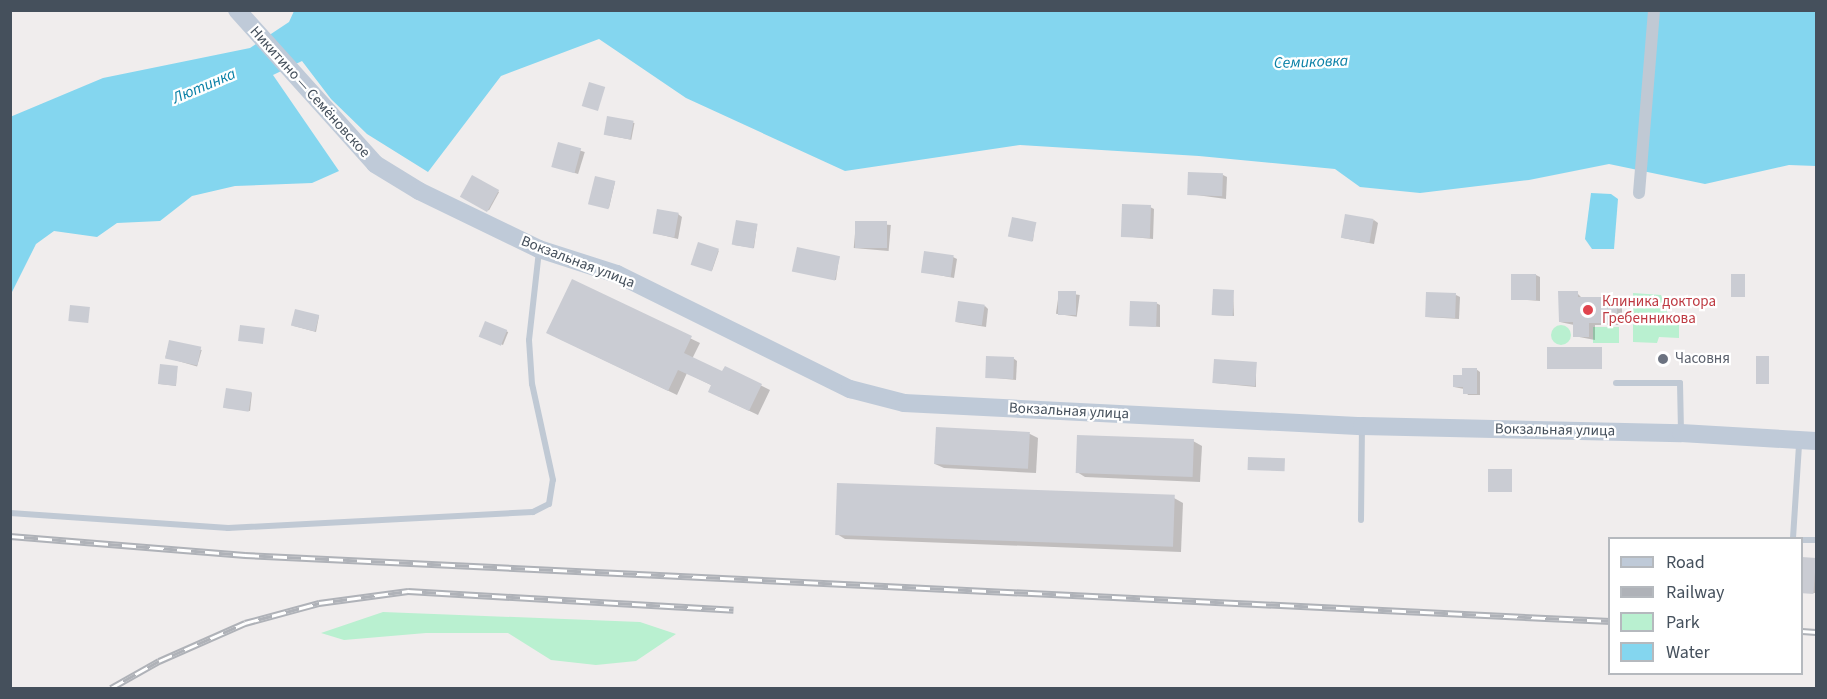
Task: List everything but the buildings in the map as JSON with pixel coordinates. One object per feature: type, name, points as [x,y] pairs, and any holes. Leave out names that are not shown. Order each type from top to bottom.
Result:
[{"type":"main road","name":"Никитино — Семёновское","points":[[245,15],[375,164]]},
{"type":"main road","name":"Вокзальная улица","points":[[375,164],[419,191],[539,249],[617,274],[850,389],[904,403],[1362,426],[1682,433],[1808,440]]},
{"type":"street","points":[[1639,193],[1653,10]]},
{"type":"lane","points":[[10,513],[228,528],[533,512],[549,504],[553,480],[532,384],[529,340],[533,278],[539,249]]},
{"type":"lane","points":[[1616,383],[1680,383],[1682,433]]},
{"type":"lane","points":[[1361,520],[1362,426]]},
{"type":"lane","points":[[1793,537],[1808,440]]},
{"type":"green space","points":[[1633,293],[1661,295],[1668,314],[1679,316],[1679,338],[1659,337],[1657,343],[1633,342]]},
{"type":"green space","points":[[1561,325],[1568,328],[1571,335],[1568,342],[1561,345],[1554,342],[1551,335],[1554,328]]},
{"type":"green space","points":[[1593,327],[1619,327],[1619,343],[1593,343]]},
{"type":"green space","points":[[383,612],[640,622],[676,634],[636,661],[596,665],[551,660],[508,633],[426,633],[344,640],[321,633]]},
{"type":"water","points":[[294,11],[1816,11],[1816,166],[1789,165],[1705,184],[1609,164],[1529,180],[1420,193],[1360,187],[1335,169],[1199,156],[1020,145],[845,171],[686,98],[599,39],[501,76],[428,172],[367,134],[331,99],[302,61],[273,75],[339,171],[312,183],[235,186],[192,196],[160,221],[117,223],[97,237],[54,231],[36,244],[11,294],[10,117],[103,78],[250,48],[289,22]]},
{"type":"water","points":[[1591,193],[1611,194],[1618,199],[1614,249],[1592,249],[1585,239]]},
{"type":"railway","points":[[10,536],[245,555],[1608,621]]},
{"type":"railway","points":[[111,688],[159,661],[245,623],[319,603],[408,591],[733,610]]},
{"type":"railway","points":[[1803,631],[1816,632]]},
{"type":"place","name":"Клиника доктора Гребенникова","points":[[1588,310]]},
{"type":"place","name":"Часовня","points":[[1663,359]]},
{"type":"water label","name":"Семиковка","points":[[1311,62]]},
{"type":"water label","name":"Лютинка","points":[[204,86]]}]
